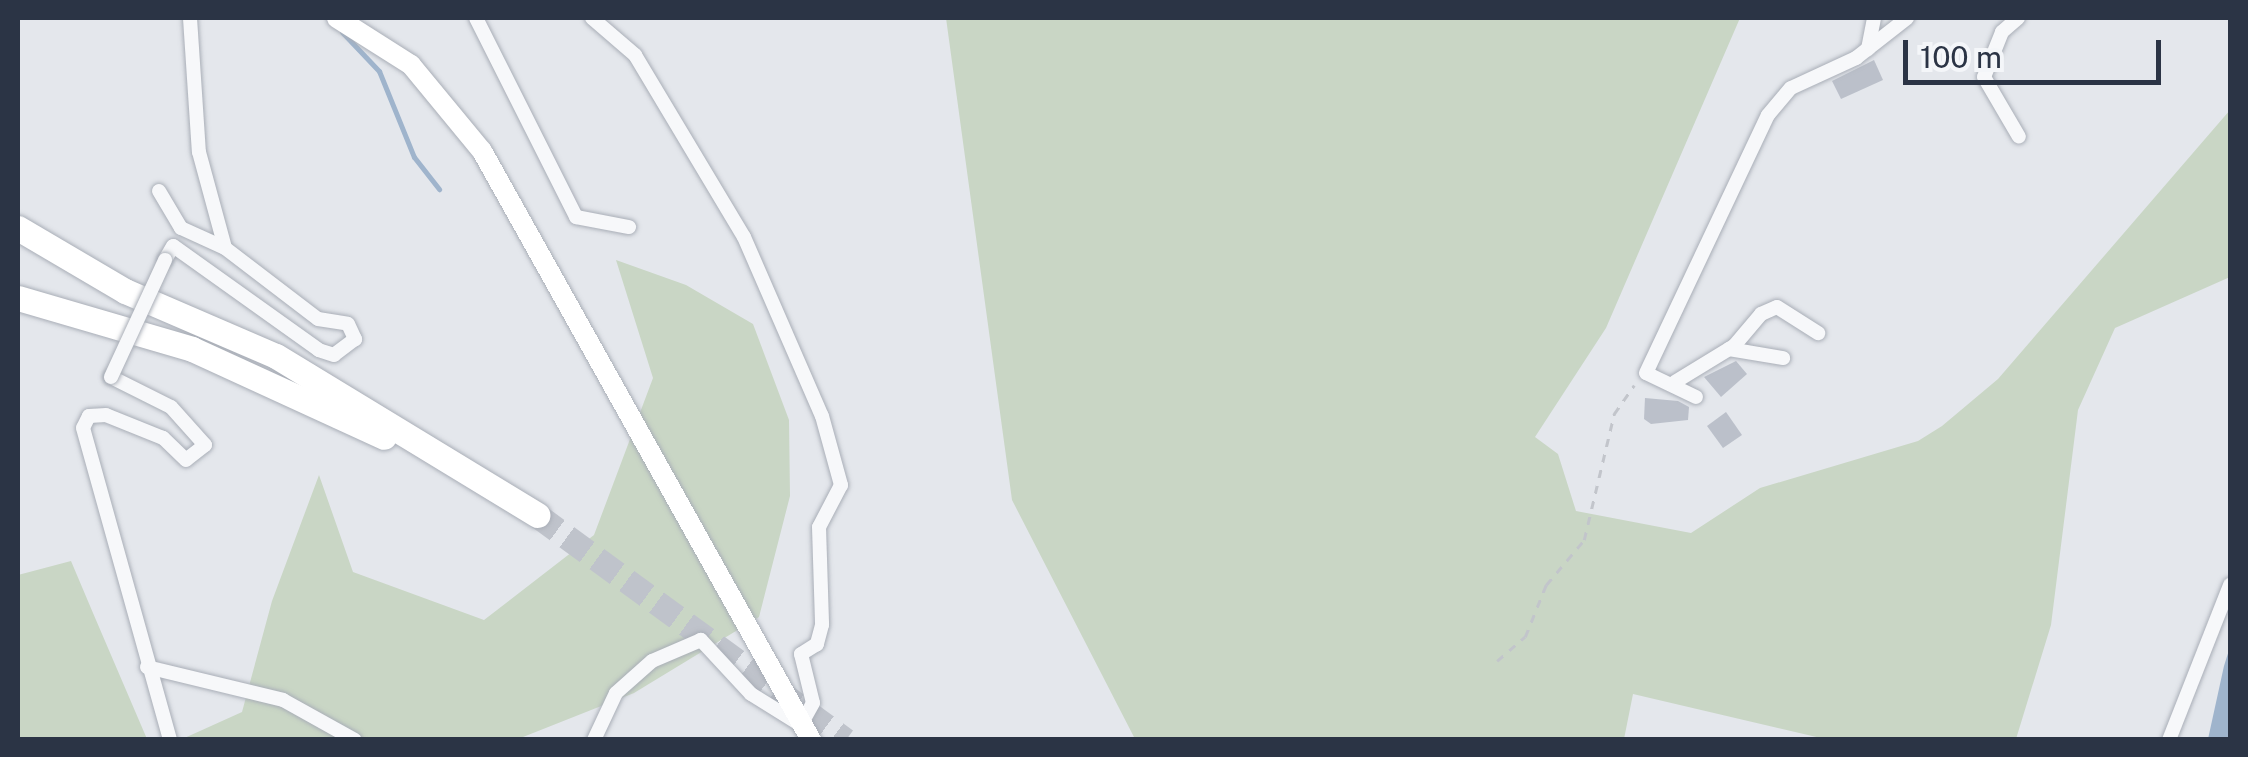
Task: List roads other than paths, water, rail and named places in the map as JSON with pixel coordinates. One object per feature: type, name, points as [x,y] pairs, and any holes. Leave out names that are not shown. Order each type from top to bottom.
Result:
[{"type":"highway","points":[[18,228],[124,291],[276,356],[537,516]]},
{"type":"highway","points":[[18,298],[192,349],[354,426],[427,451]]},
{"type":"street","points":[[190,18],[199,152],[224,248]]},
{"type":"street","points":[[337,18],[411,65],[482,151],[806,732]]},
{"type":"street","points":[[476,18],[576,217],[629,227]]},
{"type":"street","points":[[592,18],[635,55],[744,236],[822,416],[841,485],[819,527],[822,625],[817,644],[801,654],[812,703],[806,732]]},
{"type":"street","points":[[1868,49],[1874,18]]},
{"type":"street","points":[[1696,397],[1675,382],[1646,373],[1768,114],[1790,88],[1868,49],[1907,18]]},
{"type":"street","points":[[2018,18],[2002,32],[1984,78],[2020,138]]},
{"type":"street","points":[[159,191],[181,228],[224,248],[318,318],[348,324],[355,340],[348,349],[319,350],[172,246],[110,377],[172,407],[206,445],[186,460],[163,438],[106,415],[89,416],[83,428],[170,740]]},
{"type":"street","points":[[1675,382],[1729,349],[1776,307],[1818,333]]},
{"type":"street","points":[[1729,349],[1784,358]]},
{"type":"street","points":[[2169,740],[2230,585]]},
{"type":"street","points":[[594,740],[616,692],[652,661],[702,640],[751,694],[806,732]]},
{"type":"street","points":[[148,667],[283,700],[355,740]]},
{"type":"water","points":[[2230,647],[2230,739],[2208,739],[2224,666]]},
{"type":"waterway","points":[[342,32],[379,71],[414,157],[439,189]]},
{"type":"tunnel","points":[[537,515],[846,740]]}]
